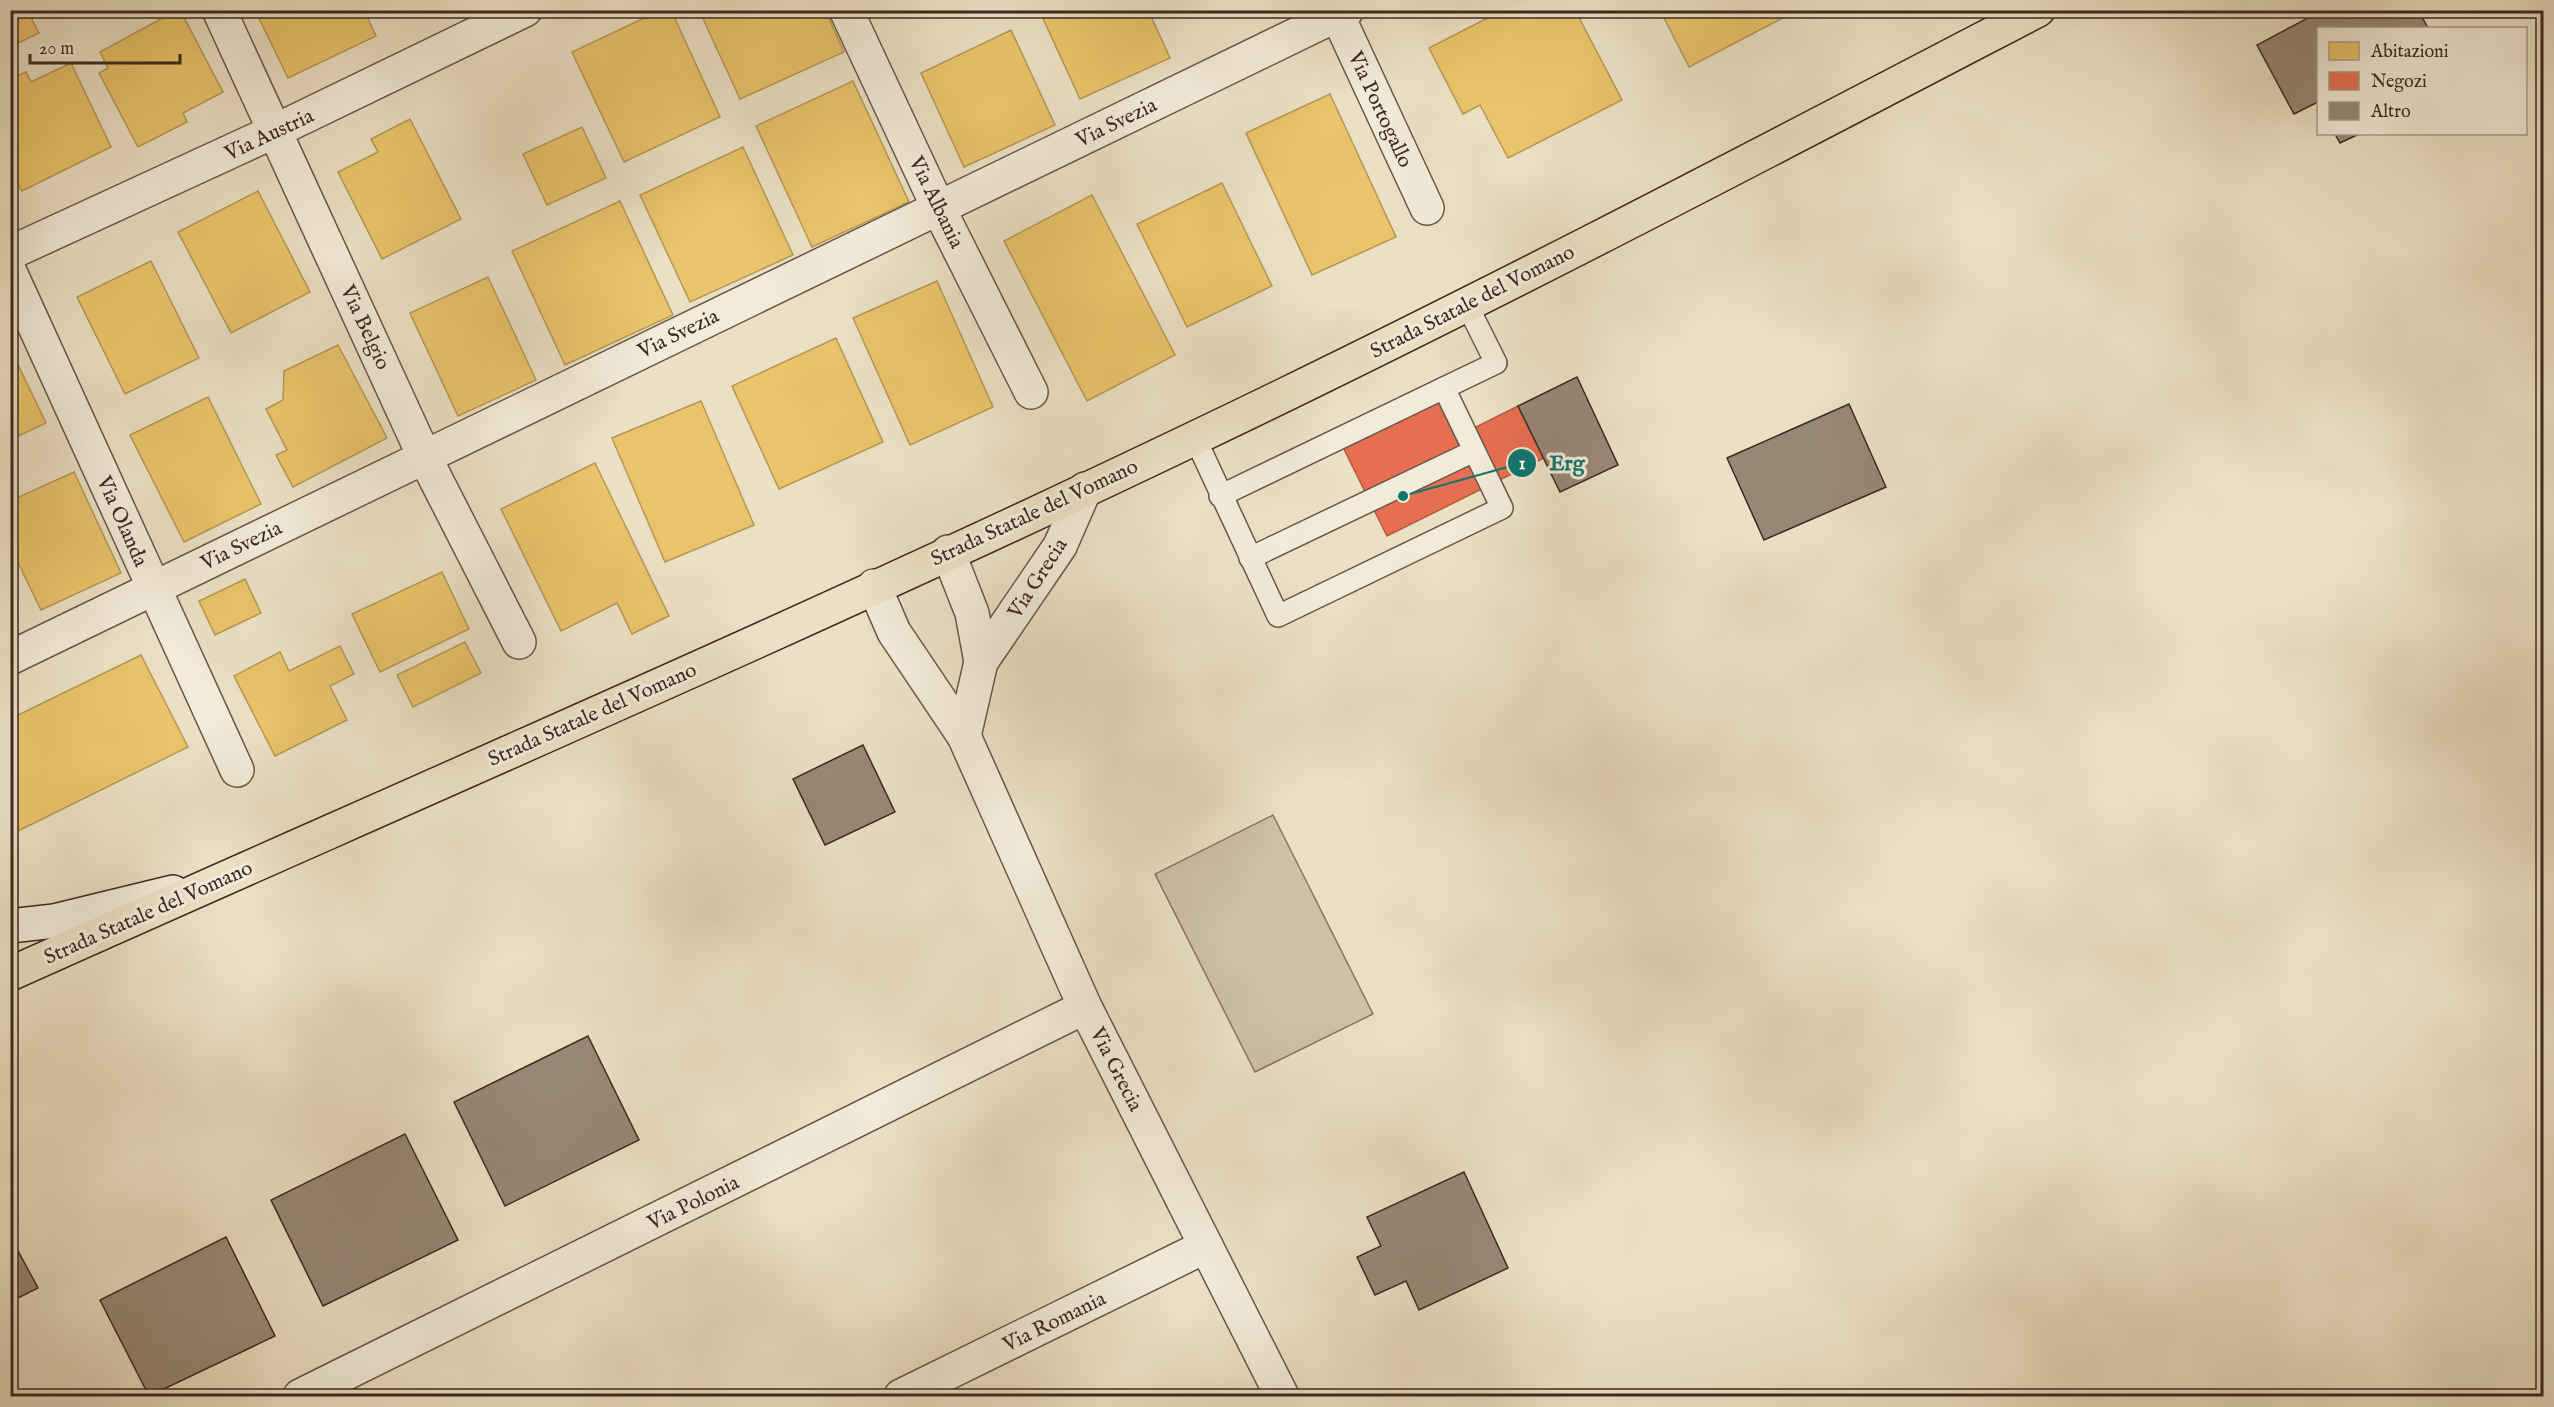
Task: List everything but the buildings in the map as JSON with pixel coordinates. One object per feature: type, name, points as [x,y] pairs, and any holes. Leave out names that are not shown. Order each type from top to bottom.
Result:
[{"type":"main road","name":"Strada Statale del Vomano","points":[[10,974],[874,586],[1195,438],[1467,305],[2038,10]]},
{"type":"street","name":"Via Belgio","points":[[219,10],[424,456],[519,642]]},
{"type":"street","name":"Via Austria","points":[[10,254],[276,131],[525,10]]},
{"type":"street","name":"Via Albania","points":[[846,10],[938,207],[1031,392]]},
{"type":"street","name":"Via Svezia","points":[[10,658],[1340,12]]},
{"type":"street","name":"Via Portogallo","points":[[1340,12],[1427,208]]},
{"type":"street","name":"Via Olanda","points":[[10,272],[237,770]]},
{"type":"street","name":"Via Grecia","points":[[964,736],[981,662],[1060,546],[1085,489]]},
{"type":"street","name":"Via Grecia","points":[[948,552],[972,613],[981,662]]},
{"type":"street","name":"Via Grecia","points":[[874,586],[894,632],[964,736],[1085,1007],[1282,1396]]},
{"type":"street","points":[[10,926],[54,921],[216,882]]},
{"type":"street","name":"Via Polonia","points":[[300,1396],[1085,1007]]},
{"type":"street","name":"Via Romania","points":[[901,1396],[1206,1246]]},
{"type":"lane","points":[[1220,496],[1496,363],[1467,305]]},
{"type":"lane","points":[[1195,438],[1220,496],[1278,616],[1502,508],[1444,388]]},
{"type":"lane","points":[[1250,558],[1474,451]]},
{"type":"shaded area","points":[[1273,815],[1373,1014],[1255,1072],[1155,874]]},
{"type":"place","name":"Erg","points":[[1403,496]]}]
